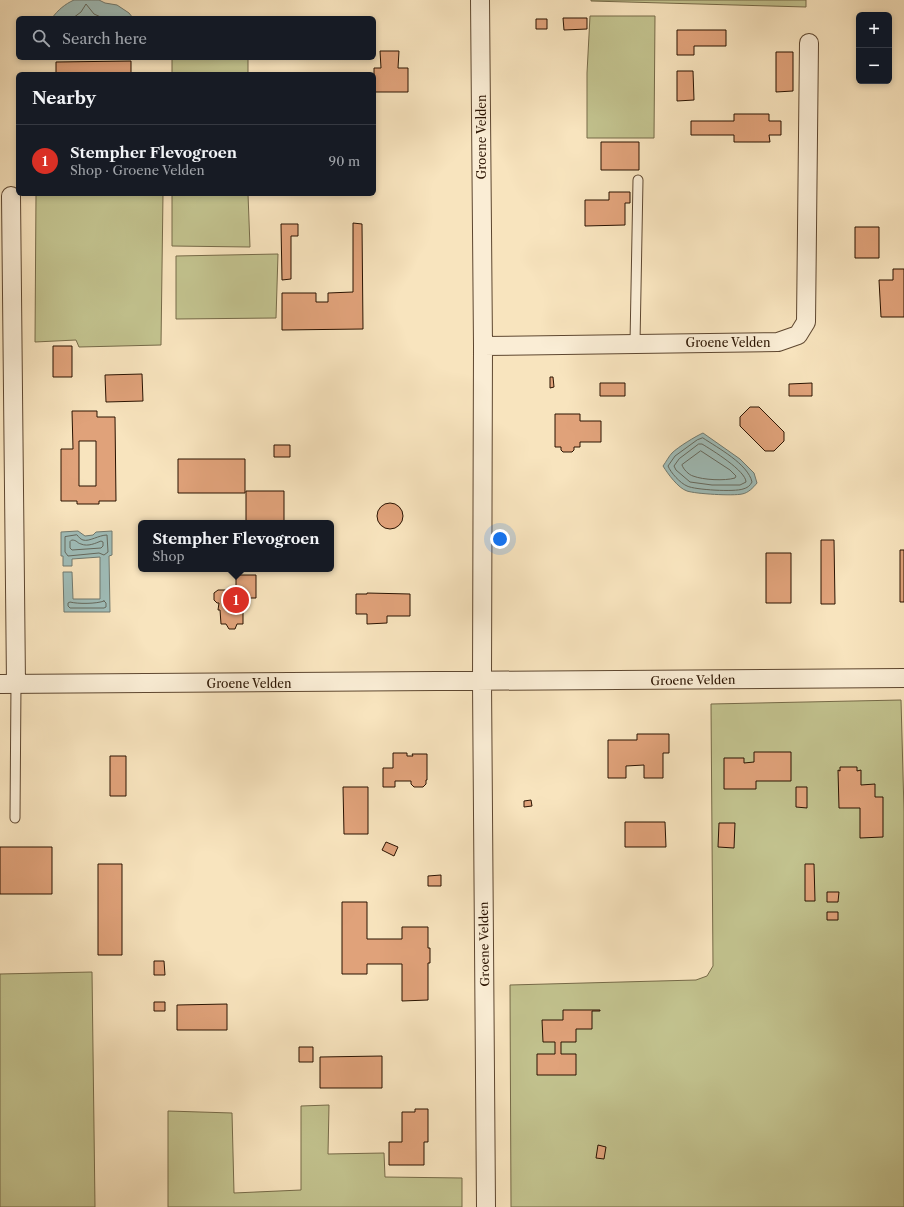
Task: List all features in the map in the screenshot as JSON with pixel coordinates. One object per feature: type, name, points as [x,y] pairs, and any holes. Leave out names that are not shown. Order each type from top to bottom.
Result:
[{"type":"street","name":"Groene Velden","points":[[480,0],[483,346],[482,682],[486,1207]]},
{"type":"street","name":"Groene Velden","points":[[483,346],[778,342],[798,335],[806,322],[808,43]]},
{"type":"street","points":[[8,684],[11,196]]},
{"type":"street","name":"Groene Velden","points":[[8,684],[904,678]]},
{"type":"lane","points":[[635,343],[638,180]]},
{"type":"lane","points":[[8,684],[15,818]]},
{"type":"green space","points":[[806,0],[806,7],[591,1]]},
{"type":"green space","points":[[590,16],[655,16],[654,138],[587,138],[587,73]]},
{"type":"green space","points":[[172,60],[248,60],[248,72],[172,72]]},
{"type":"green space","points":[[36,196],[163,196],[161,345],[79,347],[76,340],[35,342]]},
{"type":"green space","points":[[172,196],[248,196],[250,247],[172,246]]},
{"type":"green space","points":[[278,254],[276,318],[176,319],[176,256]]},
{"type":"green space","points":[[901,700],[904,811],[904,1207],[511,1207],[510,985],[696,980],[707,976],[713,966],[711,704]]},
{"type":"green space","points":[[92,972],[95,1207],[0,1207],[0,974]]},
{"type":"green space","points":[[329,1105],[328,1154],[384,1153],[385,1177],[462,1178],[462,1207],[168,1207],[168,1111],[232,1113],[234,1193],[301,1190],[301,1106]]},
{"type":"water","points":[[74,0],[99,0],[105,3],[117,5],[131,16],[54,16],[68,3]]},
{"type":"water","points":[[703,433],[740,459],[754,473],[757,483],[750,490],[737,495],[687,491],[680,487],[668,473],[663,466],[671,454],[687,442]]},
{"type":"water","points":[[78,531],[85,536],[93,535],[96,532],[112,531],[112,555],[109,556],[110,612],[64,612],[63,572],[72,572],[73,599],[100,599],[100,557],[72,559],[72,566],[63,566],[63,556],[61,556],[61,532]]},
{"type":"building","points":[[563,18],[587,18],[587,29],[564,30]]},
{"type":"building","points":[[536,19],[547,19],[547,29],[536,29]]},
{"type":"building","points":[[677,30],[726,30],[726,46],[694,46],[694,55],[677,55]]},
{"type":"building","points":[[380,51],[399,51],[398,68],[408,68],[408,92],[376,92],[376,72],[374,72],[374,68],[381,68]]},
{"type":"building","points":[[776,52],[793,52],[793,91],[776,92]]},
{"type":"building","points":[[131,61],[131,72],[56,72],[56,62]]},
{"type":"building","points":[[677,71],[693,71],[694,100],[677,101]]},
{"type":"building","points":[[734,114],[769,114],[769,121],[781,121],[781,135],[769,135],[770,142],[734,142],[734,135],[691,135],[691,121],[734,121]]},
{"type":"building","points":[[601,142],[639,142],[639,170],[601,170]]},
{"type":"building","points":[[609,192],[630,192],[630,203],[625,203],[625,225],[585,226],[585,200],[609,200]]},
{"type":"building","points":[[353,223],[362,224],[363,329],[282,330],[282,293],[316,293],[316,302],[328,302],[328,293],[353,292]]},
{"type":"building","points":[[281,224],[298,224],[298,236],[291,236],[291,279],[282,280]]},
{"type":"building","points":[[855,227],[879,227],[879,258],[855,258]]},
{"type":"building","points":[[893,269],[904,269],[904,317],[881,317],[879,280],[893,280]]},
{"type":"building","points":[[53,346],[72,346],[72,377],[53,377]]},
{"type":"building","points":[[142,374],[143,401],[106,402],[105,375]]},
{"type":"building","points":[[550,377],[553,377],[554,387],[550,388]]},
{"type":"building","points":[[600,383],[625,383],[625,396],[600,396]]},
{"type":"building","points":[[812,383],[812,396],[789,396],[789,384]]},
{"type":"building","points":[[750,407],[759,407],[784,432],[784,441],[774,451],[765,451],[740,426],[740,417]]},
{"type":"building","points":[[72,411],[97,411],[97,417],[115,417],[116,501],[99,501],[99,504],[77,504],[77,501],[61,501],[61,449],[73,449]],"holes":[[[79,441],[96,441],[96,486],[79,486]]]},
{"type":"building","points":[[555,414],[580,414],[580,421],[601,421],[601,442],[580,442],[580,447],[574,447],[572,452],[563,452],[561,447],[555,447]]},
{"type":"building","points":[[274,445],[290,445],[290,457],[274,457]]},
{"type":"building","points":[[178,459],[245,459],[245,493],[178,493]]},
{"type":"building","points":[[246,491],[284,491],[284,520],[246,520]]},
{"type":"building","points":[[390,503],[399,507],[403,516],[399,525],[390,529],[381,525],[377,516],[381,507]]},
{"type":"building","points":[[821,540],[834,540],[835,604],[821,604]]},
{"type":"building","points":[[900,550],[904,550],[904,602],[900,602]]},
{"type":"building","points":[[766,553],[791,553],[791,603],[766,603]]},
{"type":"building","points":[[236,575],[256,575],[256,598],[245,598],[243,624],[237,624],[235,629],[229,629],[226,624],[221,624],[220,610],[218,610],[219,603],[214,600],[214,593],[218,590],[236,590]]},
{"type":"building","points":[[356,594],[410,594],[410,616],[387,616],[387,623],[367,624],[367,614],[356,614]]},
{"type":"building","points":[[637,734],[669,734],[669,753],[663,753],[663,778],[644,778],[644,765],[626,766],[626,778],[608,778],[608,740],[637,740]]},
{"type":"building","points":[[754,752],[791,752],[791,781],[756,781],[756,789],[724,789],[724,758],[744,758],[744,763],[754,762]]},
{"type":"building","points":[[393,753],[407,753],[407,756],[413,756],[412,754],[427,754],[427,780],[423,787],[414,787],[411,784],[411,781],[395,781],[395,787],[383,787],[383,768],[393,768]]},
{"type":"building","points":[[110,756],[126,756],[126,796],[110,796]]},
{"type":"building","points":[[840,767],[857,767],[857,771],[861,770],[861,785],[875,784],[875,797],[883,797],[883,837],[860,838],[860,808],[839,808],[838,770],[840,771]]},
{"type":"building","points":[[343,787],[368,787],[368,834],[344,834]]},
{"type":"building","points":[[796,787],[807,787],[807,808],[796,807]]},
{"type":"building","points":[[531,800],[532,806],[524,807],[524,801]]},
{"type":"building","points":[[625,822],[665,822],[666,847],[625,847]]},
{"type":"building","points":[[719,823],[735,823],[734,848],[718,847]]},
{"type":"building","points":[[386,842],[398,847],[394,856],[382,850]]},
{"type":"building","points":[[0,847],[52,847],[52,894],[0,894]]},
{"type":"building","points":[[98,864],[122,864],[122,955],[98,955]]},
{"type":"building","points":[[805,864],[814,864],[815,901],[805,901]]},
{"type":"building","points":[[441,875],[441,886],[428,886],[428,876]]},
{"type":"building","points":[[827,892],[839,892],[838,902],[827,902]]},
{"type":"building","points":[[342,902],[367,902],[367,939],[402,939],[402,927],[428,927],[430,963],[428,963],[428,1000],[402,1001],[402,964],[367,964],[367,974],[342,974]]},
{"type":"building","points":[[827,912],[838,912],[838,920],[827,920]]},
{"type":"building","points":[[154,961],[164,961],[165,975],[154,975]]},
{"type":"building","points":[[154,1002],[165,1002],[165,1011],[154,1011]]},
{"type":"building","points":[[227,1004],[227,1030],[177,1030],[177,1005]]},
{"type":"building","points":[[563,1010],[600,1011],[592,1011],[592,1029],[576,1029],[576,1042],[561,1042],[561,1054],[576,1054],[576,1075],[537,1075],[537,1054],[555,1054],[555,1042],[543,1042],[542,1020],[563,1020]]},
{"type":"building","points":[[299,1047],[313,1047],[313,1062],[299,1062]]},
{"type":"building","points":[[382,1056],[382,1088],[320,1088],[320,1057]]},
{"type":"building","points":[[415,1109],[428,1109],[428,1142],[424,1142],[424,1165],[389,1165],[389,1142],[402,1142],[402,1112],[415,1112]]},
{"type":"building","points":[[598,1145],[606,1147],[604,1159],[596,1158]]},
{"type":"place","name":"Stempher Flevogroen","points":[[236,600]]}]
